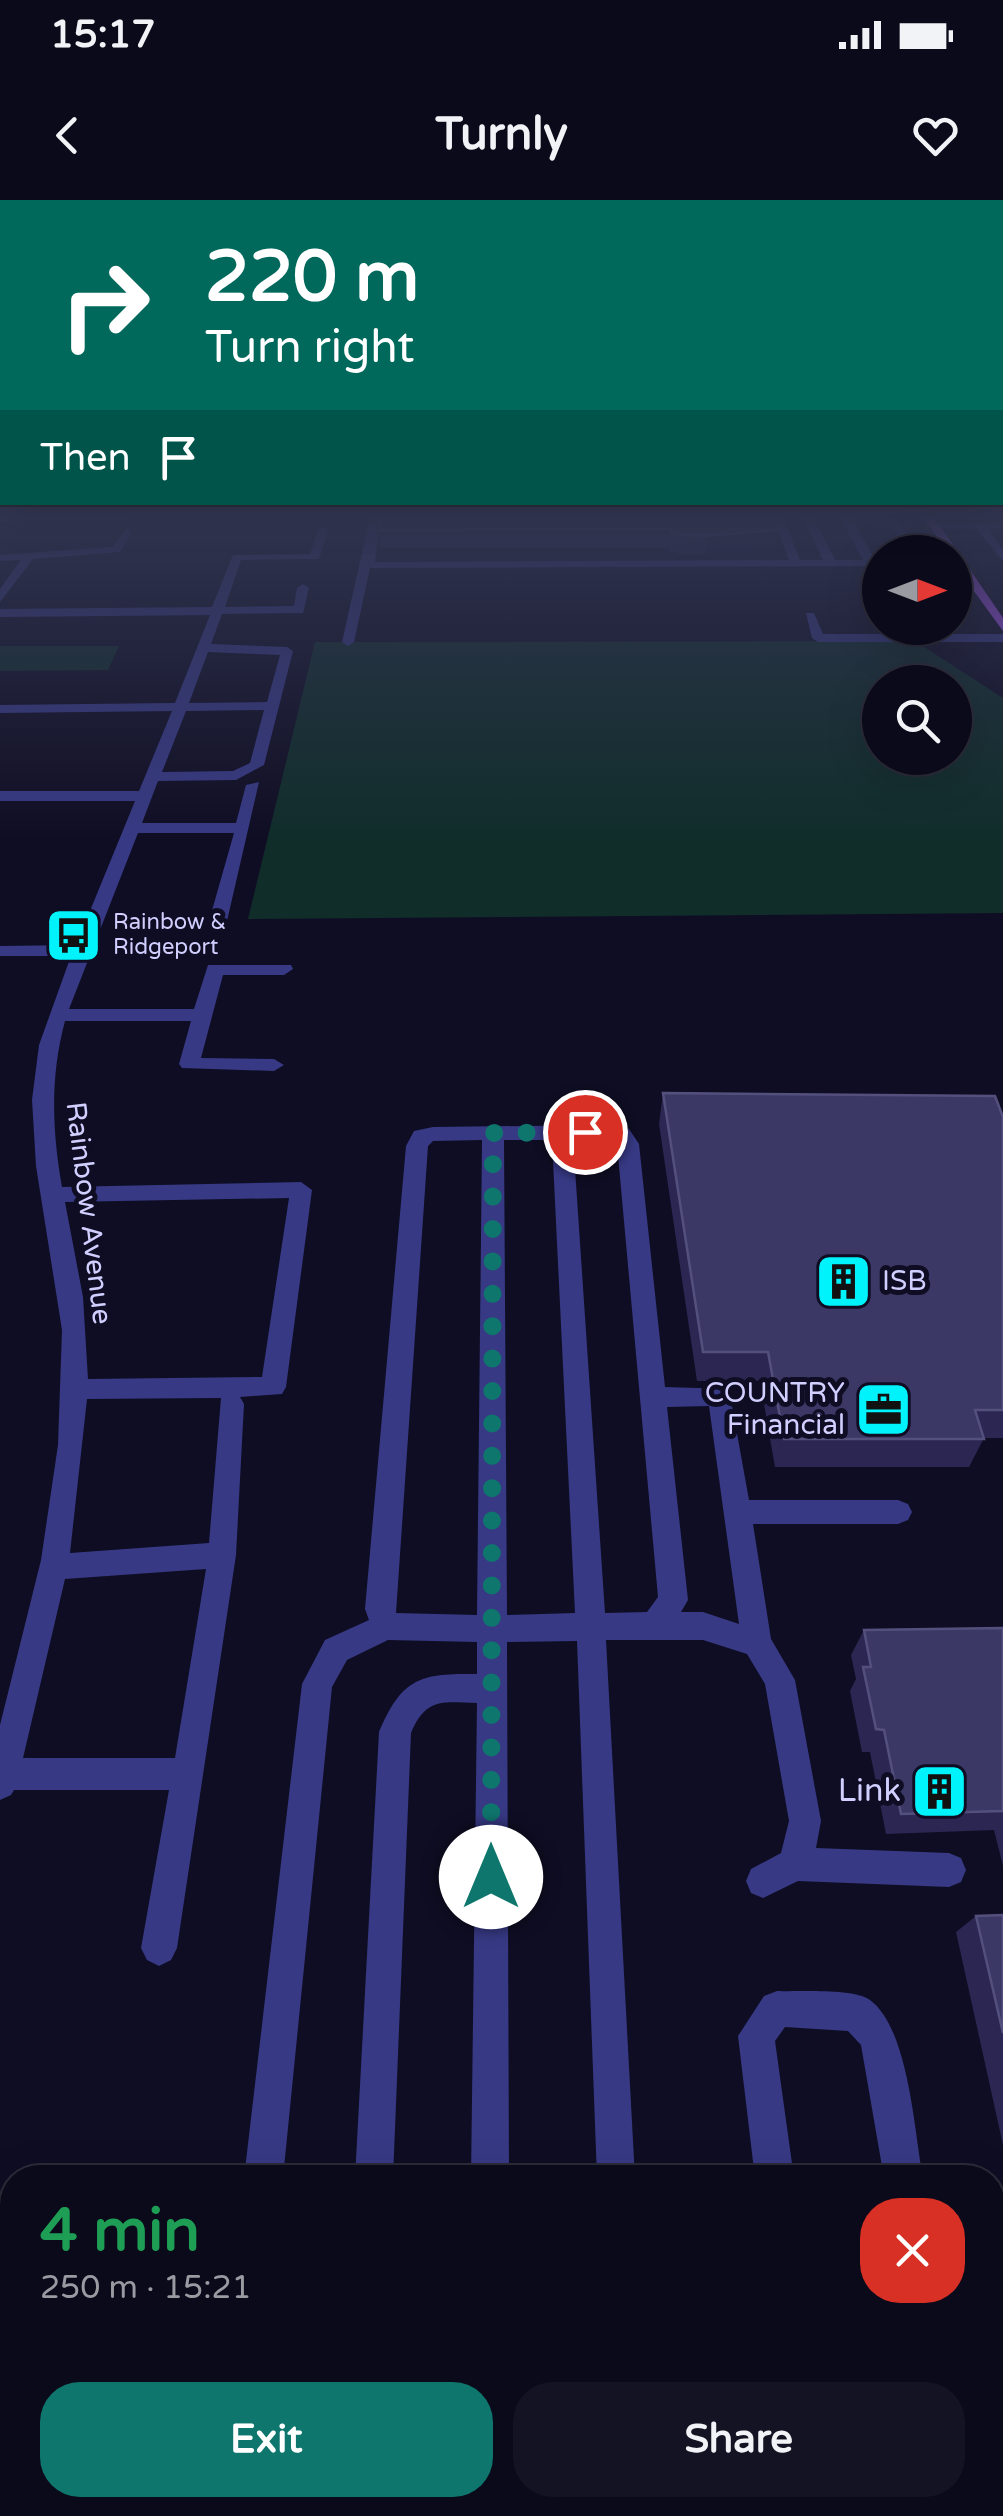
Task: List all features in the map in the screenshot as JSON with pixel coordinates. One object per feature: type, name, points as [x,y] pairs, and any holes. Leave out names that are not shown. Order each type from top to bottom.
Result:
[{"type":"street","name":"Rainbow Avenue","points":[[1,1780],[52,1568],[73,1434],[74,1331],[66,1254],[52,1195],[42,1121],[45,1066],[84,950],[212,625]]},
{"type":"street","points":[[348,642],[351,625]]},
{"type":"street","points":[[813,625],[818,638],[862,636]]},
{"type":"street","points":[[204,644],[290,629]]},
{"type":"street","points":[[972,635],[1003,638]]},
{"type":"street","points":[[0,796],[147,786],[253,770],[274,706],[286,651],[204,644]]},
{"type":"street","points":[[0,709],[274,706]]},
{"type":"street","points":[[218,921],[254,784]]},
{"type":"street","points":[[131,828],[242,828]]},
{"type":"street","points":[[0,951],[84,950]]},
{"type":"street","points":[[274,1064],[189,1064],[215,969],[284,969]]},
{"type":"street","points":[[60,1014],[202,1015]]},
{"type":"street","points":[[490,2165],[493,1133]]},
{"type":"street","points":[[386,1626],[380,1609],[417,1146],[422,1136],[433,1134],[493,1133],[622,1134],[628,1144],[673,1600],[655,1625]]},
{"type":"street","points":[[562,1133],[591,1628],[615,2165]]},
{"type":"street","points":[[52,1195],[301,1190],[273,1388],[74,1389]]},
{"type":"street","points":[[653,1397],[720,1396],[757,1644],[780,1680],[805,1821],[796,1864]]},
{"type":"street","points":[[159,1948],[222,1554],[231,1404]]},
{"type":"street","points":[[738,1512],[898,1512]]},
{"type":"street","points":[[52,1568],[222,1554]]},
{"type":"street","points":[[265,2165],[318,1684],[336,1650],[386,1626],[703,1626],[757,1644]]},
{"type":"street","points":[[375,2165],[395,1732],[406,1704],[422,1690],[492,1689]]},
{"type":"street","points":[[1,1780],[188,1774]]},
{"type":"street","points":[[763,1881],[796,1864],[949,1870]]},
{"type":"street","points":[[773,2165],[756,2036],[777,2009],[856,2013],[878,2038],[902,2165]]},
{"type":"green space","points":[[862,641],[862,645],[921,645],[952,665],[862,665],[862,775],[972,775],[972,678],[1003,698],[1003,913],[248,919],[315,642]]},
{"type":"green space","points":[[0,646],[119,646],[108,670],[0,671]]},
{"type":"building","name":"COUNTRY Financial","points":[[663,1093],[995,1096],[1003,1117],[1003,1410],[975,1410],[984,1439],[784,1439],[768,1352],[703,1352]]},
{"type":"building","name":"Link","points":[[1003,1628],[1003,1811],[901,1814],[884,1730],[876,1729],[863,1667],[871,1667],[864,1630]]},
{"type":"building","points":[[1003,1915],[1003,2033],[976,1916]]},
{"type":"place","name":"Rainbow & Ridgeport","points":[[74,935]]},
{"type":"place","name":"ISB","points":[[843,1281]]},
{"type":"place","name":"COUNTRY Financial","points":[[884,1409]]},
{"type":"place","name":"Link","points":[[940,1791]]},
{"type":"route","points":[[491,1877],[493,1133],[585,1132]]}]
